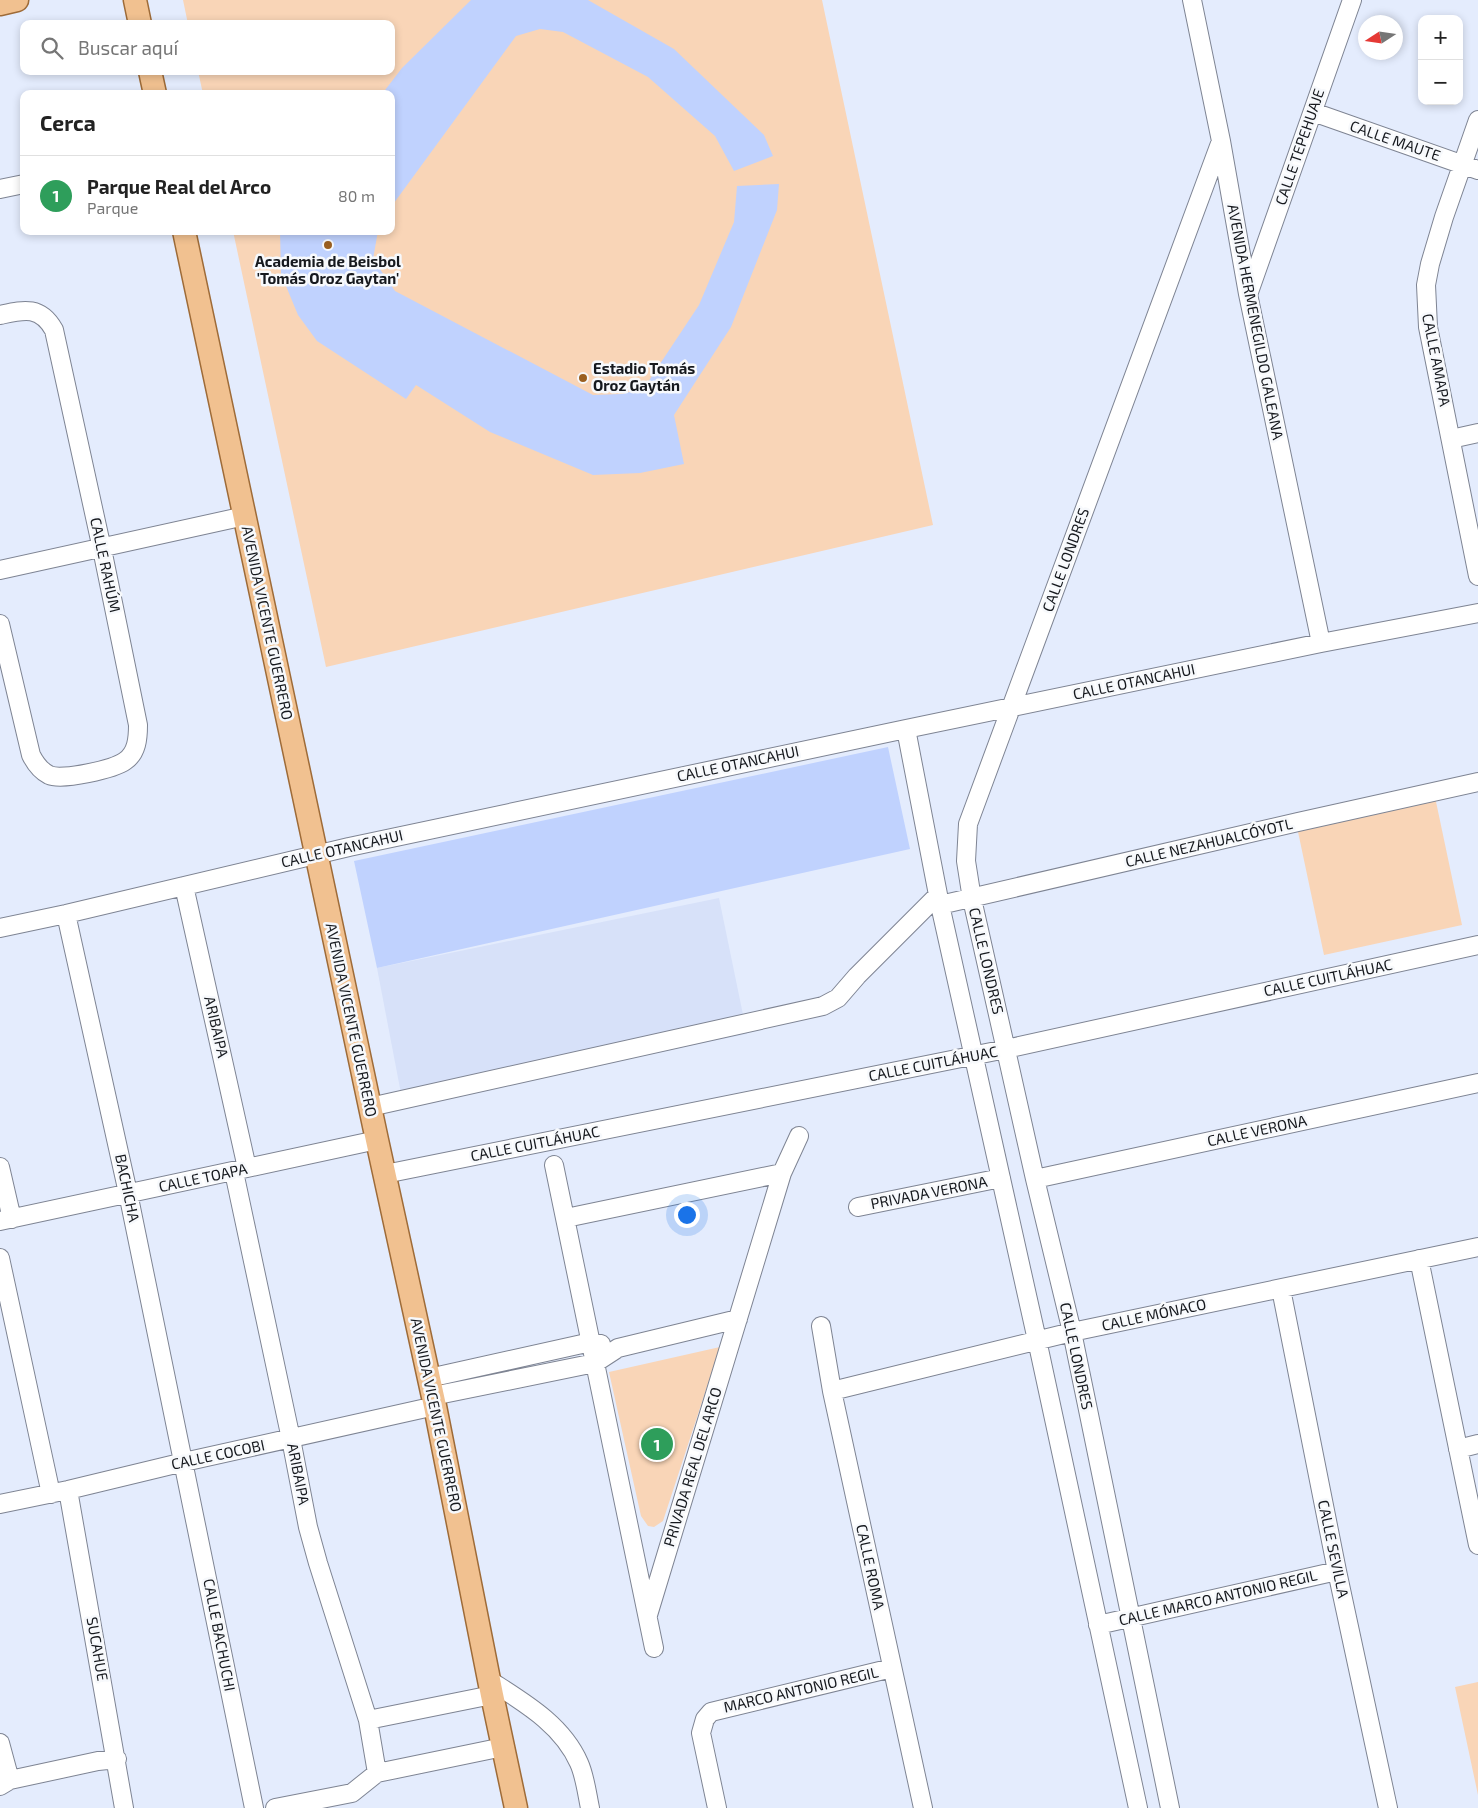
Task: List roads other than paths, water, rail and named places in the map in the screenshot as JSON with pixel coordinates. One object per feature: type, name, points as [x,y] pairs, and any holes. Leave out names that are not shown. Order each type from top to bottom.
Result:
[{"type":"main road","points":[[0,4],[17,0]]},
{"type":"main road","points":[[134,0],[139,20]]},
{"type":"main road","points":[[151,75],[154,90]]},
{"type":"main road","name":"AVENIDA VICENTE GUERRERO","points":[[185,235],[376,1140],[432,1393],[490,1688],[516,1808]]},
{"type":"street","name":"AVENIDA HERMENEGILDO GALEANA","points":[[1192,0],[1221,141],[1248,294],[1321,643]]},
{"type":"street","name":"CALLE TEPEHUAJE","points":[[1248,294],[1352,0]]},
{"type":"street","name":"CALLE MAUTE","points":[[1313,112],[1470,167]]},
{"type":"street","name":"CALLE AMAPA","points":[[1478,120],[1470,167],[1444,217],[1430,264],[1426,285],[1428,326],[1478,576]]},
{"type":"street","name":"CALLE LONDRES","points":[[1170,1808],[1072,1332],[1035,1179],[972,898],[966,861],[968,824],[1221,141]]},
{"type":"street","points":[[0,189],[20,185]]},
{"type":"street","name":"CALLE RAHÚM","points":[[0,315],[23,310],[35,312],[41,314],[49,321],[54,330],[102,549],[138,726],[138,743],[125,761],[90,773],[55,777],[48,775],[35,762],[31,755],[0,624]]},
{"type":"street","points":[[1451,439],[1478,433]]},
{"type":"street","points":[[0,570],[245,516]]},
{"type":"street","name":"CALLE OTANCAHUI","points":[[0,928],[316,855],[906,729],[1321,643],[1478,613]]},
{"type":"street","points":[[906,729],[939,900],[1037,1340],[1138,1808]]},
{"type":"street","name":"CALLE NEZAHUALCÓYOTL","points":[[939,900],[972,898],[1478,782]]},
{"type":"street","name":"ARIBAIPA","points":[[184,886],[241,1170],[308,1526],[368,1720],[377,1773]]},
{"type":"street","points":[[370,1107],[823,1006],[838,998],[857,976],[939,900]]},
{"type":"street","name":"BACHICHA","points":[[66,914],[128,1194],[184,1462]]},
{"type":"street","name":"CALLE CUITLÁHUAC","points":[[385,1174],[973,1056],[1478,945]]},
{"type":"street","name":"CALLE VERONA","points":[[1035,1179],[1478,1083]]},
{"type":"street","name":"PRIVADA REAL DEL ARCO","points":[[648,1615],[782,1173],[799,1136]]},
{"type":"street","name":"CALLE TOAPA","points":[[6,1220],[376,1140]]},
{"type":"street","name":"PRIVADA REAL DEL ARCO","points":[[554,1165],[654,1648]]},
{"type":"street","points":[[0,1167],[6,1220]]},
{"type":"street","points":[[566,1218],[782,1173]]},
{"type":"street","name":"PRIVADA VERONA","points":[[858,1207],[1001,1178]]},
{"type":"street","name":"CALLE MÓNACO","points":[[832,1391],[1072,1332],[1478,1247]]},
{"type":"street","name":"SUCAHUE","points":[[0,1258],[59,1492],[117,1759],[124,1808]]},
{"type":"street","points":[[1419,1259],[1478,1545]]},
{"type":"street","name":"CALLE SEVILLA","points":[[1281,1289],[1337,1571],[1388,1808]]},
{"type":"street","points":[[432,1393],[595,1363],[618,1348],[738,1319]]},
{"type":"street","name":"CALLE ROMA","points":[[821,1326],[832,1391],[923,1808]]},
{"type":"street","points":[[432,1393],[591,1342],[618,1348]]},
{"type":"street","name":"CALLE COCOBI","points":[[0,1504],[291,1439],[432,1393]]},
{"type":"street","points":[[1458,1449],[1478,1444]]},
{"type":"street","name":"CALLE BACHUCHI","points":[[184,1462],[254,1808]]},
{"type":"street","name":"CALLE MARCO ANTONIO REGIL","points":[[1098,1624],[1337,1571]]},
{"type":"street","name":"MARCO ANTONIO REGIL","points":[[717,1808],[701,1733],[705,1719],[711,1712],[892,1668]]},
{"type":"street","points":[[368,1720],[490,1688],[529,1705],[570,1745],[580,1764],[590,1808]]},
{"type":"street","points":[[0,1743],[5,1783],[98,1761],[117,1759]]},
{"type":"street","points":[[275,1808],[354,1800],[377,1773],[503,1747]]},
{"type":"place","name":"Academia de Beisbol 'Tomás Oroz Gaytan'","points":[[328,245]]},
{"type":"place","name":"Estadio Tomás Oroz Gaytán","points":[[583,378]]},
{"type":"place","name":"Parque Real del Arco","points":[[657,1444]]}]
